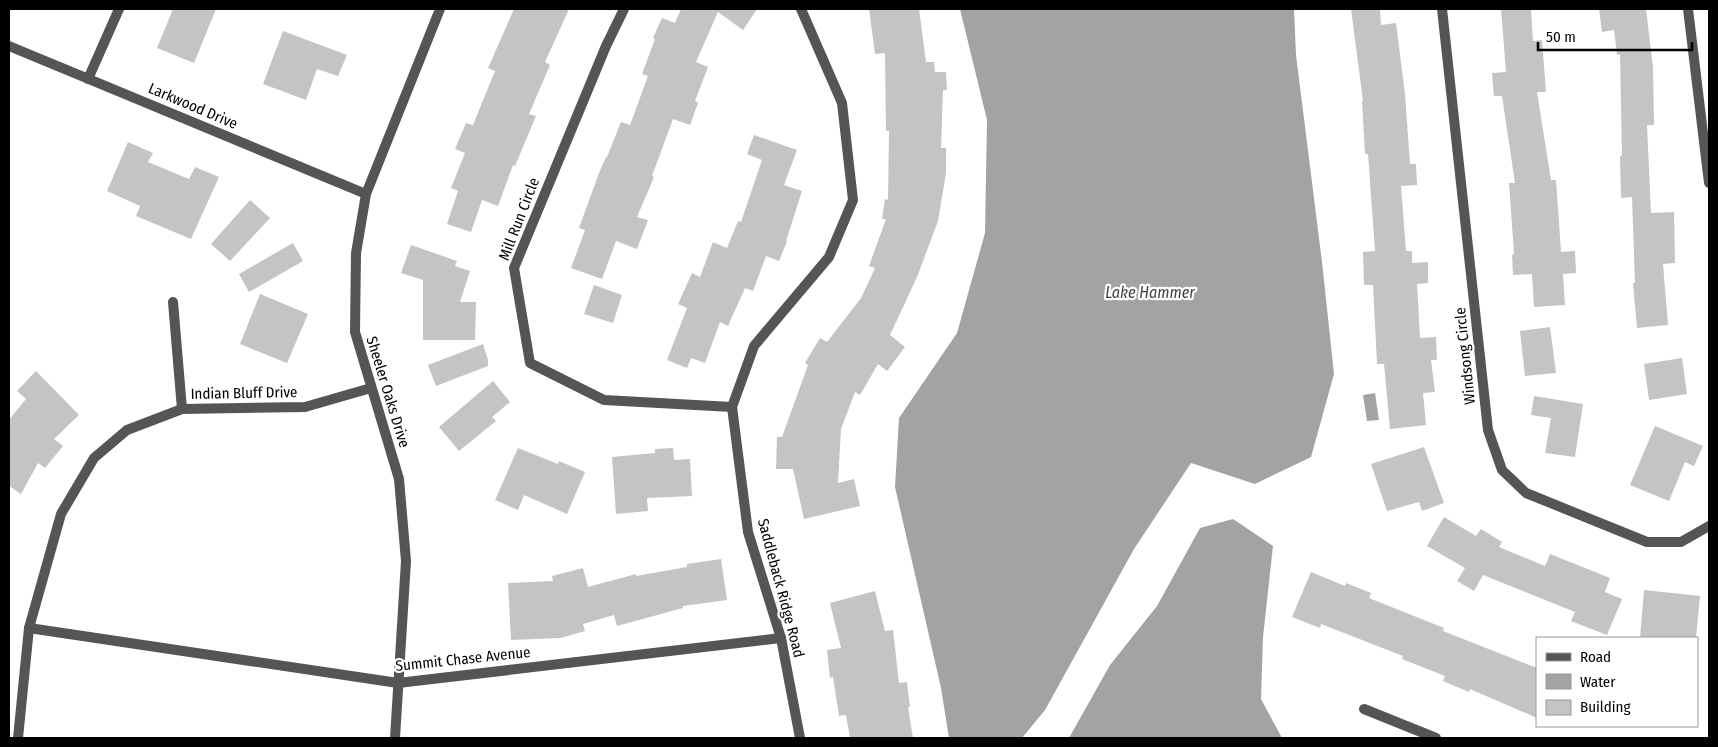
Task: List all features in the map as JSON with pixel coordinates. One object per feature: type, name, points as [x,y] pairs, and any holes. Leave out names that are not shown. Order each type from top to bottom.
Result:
[{"type":"street","points":[[88,79],[119,9]]},
{"type":"street","name":"Sheeler Oaks Drive","points":[[395,738],[406,562],[399,479],[355,332],[356,253],[366,194],[440,9]]},
{"type":"street","name":"Mill Run Circle","points":[[624,9],[606,46],[514,268],[530,363],[604,400],[732,407]]},
{"type":"street","name":"Saddleback Ridge Road","points":[[800,738],[781,638],[748,532],[732,407],[754,346],[828,257],[852,200],[842,103],[801,9]]},
{"type":"street","name":"Windsong Circle","points":[[1442,9],[1488,430],[1502,470],[1526,493],[1647,542],[1681,542],[1709,526]]},
{"type":"street","points":[[1688,9],[1709,183]]},
{"type":"street","name":"Larkwood Drive","points":[[9,46],[366,194]]},
{"type":"street","points":[[174,302],[182,408]]},
{"type":"street","name":"Indian Bluff Drive","points":[[18,738],[30,628],[61,514],[94,458],[127,430],[182,408],[304,407],[371,388]]},
{"type":"street","name":"Summit Chase Avenue","points":[[30,628],[398,683],[781,638]]},
{"type":"street","points":[[1364,709],[1436,738]]},
{"type":"water","name":"Lake Hammer","points":[[960,9],[1294,9],[1296,55],[1334,374],[1311,457],[1255,484],[1191,463],[1134,549],[1045,710],[1022,738],[949,738],[941,688],[895,487],[899,418],[957,333],[985,233],[987,120]]},
{"type":"water","points":[[1375,393],[1379,420],[1367,421],[1363,395]]},
{"type":"water","points":[[1233,519],[1273,546],[1263,637],[1261,699],[1282,738],[1069,738],[1110,665],[1157,606],[1200,528]]},
{"type":"building","points":[[173,9],[216,9],[194,63],[157,48]]},
{"type":"building","points":[[514,9],[569,9],[545,62],[550,65],[529,114],[536,116],[515,166],[513,165],[498,206],[482,200],[471,232],[447,224],[458,191],[451,188],[465,153],[455,149],[466,123],[473,125],[495,71],[488,68]]},
{"type":"building","points":[[681,9],[757,9],[743,30],[718,12],[696,62],[708,67],[695,101],[698,103],[690,125],[673,119],[652,176],[654,177],[637,217],[648,220],[637,249],[616,241],[602,279],[571,268],[585,230],[579,228],[599,173],[621,122],[630,125],[648,76],[642,74],[655,39],[653,38],[662,18],[675,23]]},
{"type":"building","points":[[869,9],[919,9],[926,62],[934,62],[935,72],[946,72],[947,90],[943,90],[941,148],[946,148],[946,173],[938,221],[917,277],[890,335],[905,347],[887,371],[878,364],[860,395],[855,392],[841,429],[838,483],[854,479],[860,506],[804,519],[793,469],[776,469],[777,437],[782,437],[808,365],[805,363],[820,338],[827,342],[861,298],[875,268],[869,266],[886,219],[882,219],[885,199],[888,200],[889,131],[886,131],[885,53],[875,54]]},
{"type":"building","points":[[1351,9],[1380,9],[1381,25],[1396,23],[1405,94],[1410,164],[1416,164],[1417,185],[1401,186],[1406,251],[1412,251],[1412,263],[1428,262],[1428,283],[1417,284],[1420,338],[1436,337],[1437,360],[1431,360],[1435,392],[1423,393],[1426,425],[1390,429],[1384,364],[1377,364],[1373,285],[1364,285],[1363,252],[1375,251],[1368,154],[1365,154],[1363,101]]},
{"type":"building","points":[[1501,9],[1531,9],[1533,41],[1542,40],[1546,92],[1537,92],[1551,180],[1556,180],[1561,252],[1575,251],[1576,273],[1563,274],[1565,305],[1534,307],[1532,274],[1513,275],[1512,255],[1514,254],[1509,183],[1515,183],[1502,96],[1494,96],[1492,73],[1506,72]]},
{"type":"building","points":[[1599,9],[1646,9],[1653,67],[1654,125],[1647,125],[1651,213],[1674,212],[1675,263],[1663,264],[1668,325],[1637,328],[1633,283],[1635,283],[1632,197],[1621,198],[1620,54],[1617,55],[1614,30],[1602,32]]},
{"type":"building","points":[[283,31],[347,55],[338,76],[317,69],[306,100],[263,84]]},
{"type":"building","points":[[754,135],[797,150],[784,185],[802,191],[779,261],[766,256],[753,291],[745,288],[728,326],[720,322],[705,363],[691,358],[687,368],[667,360],[687,308],[678,304],[692,273],[700,277],[713,242],[727,248],[738,221],[741,222],[762,160],[747,154]]},
{"type":"building","points":[[128,142],[153,153],[148,162],[189,179],[195,167],[219,177],[191,239],[136,216],[140,206],[107,191]]},
{"type":"building","points":[[250,200],[270,218],[230,261],[211,244]]},
{"type":"building","points":[[293,243],[303,261],[249,292],[239,274]]},
{"type":"building","points":[[411,245],[457,261],[455,266],[470,271],[460,302],[476,302],[475,340],[423,340],[423,280],[401,273]]},
{"type":"building","points":[[594,285],[622,295],[613,323],[584,314]]},
{"type":"building","points":[[260,294],[308,314],[287,363],[240,344]]},
{"type":"building","points":[[1550,327],[1556,373],[1525,376],[1520,331]]},
{"type":"building","points":[[483,344],[488,366],[436,386],[428,365]]},
{"type":"building","points":[[1682,358],[1687,394],[1649,400],[1644,364]]},
{"type":"building","points":[[36,371],[79,415],[54,439],[63,446],[45,468],[38,463],[21,494],[9,486],[9,420],[26,399],[17,391]]},
{"type":"building","points":[[493,381],[510,402],[492,417],[496,421],[459,451],[439,427]]},
{"type":"building","points":[[1534,396],[1583,404],[1575,457],[1545,453],[1551,418],[1531,415]]},
{"type":"building","points":[[1655,426],[1703,446],[1694,466],[1685,462],[1669,501],[1630,485]]},
{"type":"building","points":[[1424,447],[1444,503],[1422,511],[1419,502],[1387,511],[1371,464]]},
{"type":"building","points":[[518,448],[558,464],[559,461],[585,472],[567,514],[524,495],[518,510],[495,500]]},
{"type":"building","points":[[673,448],[674,460],[690,459],[692,496],[647,498],[648,511],[616,514],[612,457],[655,453],[655,449]]},
{"type":"building","points":[[1444,517],[1476,536],[1481,529],[1502,542],[1499,547],[1545,566],[1550,554],[1610,578],[1605,592],[1622,599],[1607,635],[1571,621],[1575,612],[1483,575],[1474,591],[1457,581],[1465,568],[1427,546]]},
{"type":"building","points":[[721,559],[727,600],[683,606],[683,608],[617,626],[614,615],[583,624],[585,631],[561,638],[511,640],[508,583],[553,581],[552,576],[583,568],[588,587],[636,574],[636,576],[687,567],[687,564]]},
{"type":"building","points":[[1311,572],[1345,586],[1346,583],[1371,593],[1369,598],[1444,628],[1443,631],[1536,668],[1536,718],[1470,689],[1469,692],[1443,681],[1445,676],[1402,659],[1403,656],[1321,624],[1320,628],[1292,617]]},
{"type":"building","points":[[1644,590],[1700,596],[1696,637],[1640,637]]},
{"type":"building","points":[[875,591],[885,631],[893,630],[899,683],[907,682],[910,707],[908,707],[913,738],[850,738],[846,715],[839,716],[833,677],[830,678],[827,650],[841,648],[830,603]]}]
